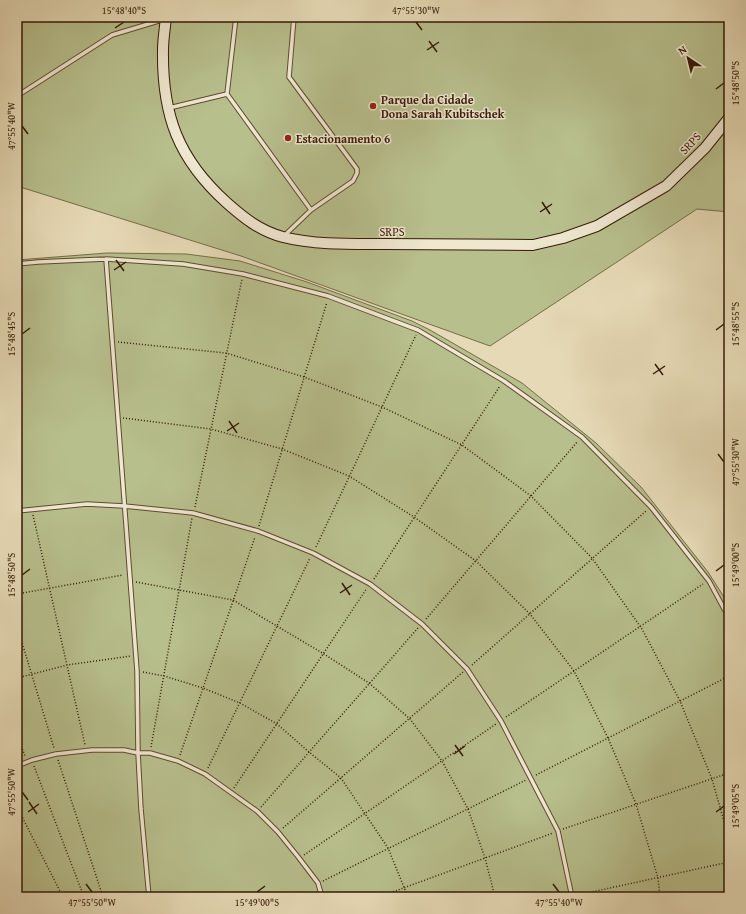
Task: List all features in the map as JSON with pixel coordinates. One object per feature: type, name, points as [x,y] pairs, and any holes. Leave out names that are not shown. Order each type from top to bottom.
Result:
[{"type":"main road","name":"SRPS","points":[[166,18],[163,49],[165,96],[172,123],[186,155],[211,188],[243,218],[258,228],[283,237],[326,243],[533,245],[562,238],[597,226],[666,186],[705,148],[729,118]]},
{"type":"lane","points":[[236,17],[227,94],[311,210]]},
{"type":"lane","points":[[283,237],[311,210],[353,180],[357,175],[357,172],[289,77],[294,17]]},
{"type":"lane","points":[[17,96],[112,35],[166,18]]},
{"type":"lane","points":[[168,108],[227,94]]},
{"type":"lane","points":[[17,264],[106,259],[184,264],[243,274],[328,296],[418,330],[504,381],[582,437],[651,507],[708,581],[729,618]]},
{"type":"lane","points":[[106,259],[136,656],[141,809],[149,896]]},
{"type":"lane","points":[[17,511],[86,504],[194,513],[258,531],[313,553],[370,584],[422,624],[467,669],[501,721],[558,831],[572,897]]},
{"type":"lane","points":[[17,766],[30,760],[56,754],[124,750],[138,753],[150,753],[178,762],[205,774],[257,811],[278,832],[318,883],[322,897]]},
{"type":"path","points":[[112,342],[226,353],[304,377],[382,407],[462,445],[531,496],[592,558],[642,630],[680,701],[712,778],[729,839]]},
{"type":"path","points":[[118,418],[211,428],[282,449],[349,476],[414,517],[476,561],[530,614],[574,671],[608,738],[636,804],[658,878],[660,897]]},
{"type":"path","points":[[32,509],[87,751]]},
{"type":"path","points":[[17,594],[129,574]]},
{"type":"path","points":[[130,580],[234,600],[369,683],[410,718],[442,761],[468,809],[485,858],[495,897]]},
{"type":"path","points":[[17,626],[56,754],[103,897]]},
{"type":"path","points":[[17,678],[67,665],[136,656]]},
{"type":"path","points":[[137,671],[164,676],[203,688],[240,703],[277,724],[341,778],[388,848],[408,897]]},
{"type":"path","points":[[318,883],[530,778],[729,676]]},
{"type":"path","points":[[17,735],[30,760],[84,897]]},
{"type":"path","points":[[17,807],[63,897]]},
{"type":"path","points":[[572,897],[729,862]]},
{"type":"path","points":[[135,897],[149,896]]},
{"type":"green space","name":"Parque da Cidade Dona Sarah Kubitschek","points":[[29,17],[729,17],[729,212],[697,209],[490,346],[241,256],[17,186],[17,26]]},
{"type":"green space","points":[[107,253],[186,254],[240,261],[307,282],[412,321],[522,383],[596,443],[641,487],[708,572],[729,605],[729,897],[17,897],[17,260]]},
{"type":"place","name":"Parque da Cidade Dona Sarah Kubitschek","points":[[373,106]]},
{"type":"place","name":"Estacionamento 6","points":[[288,138]]}]
